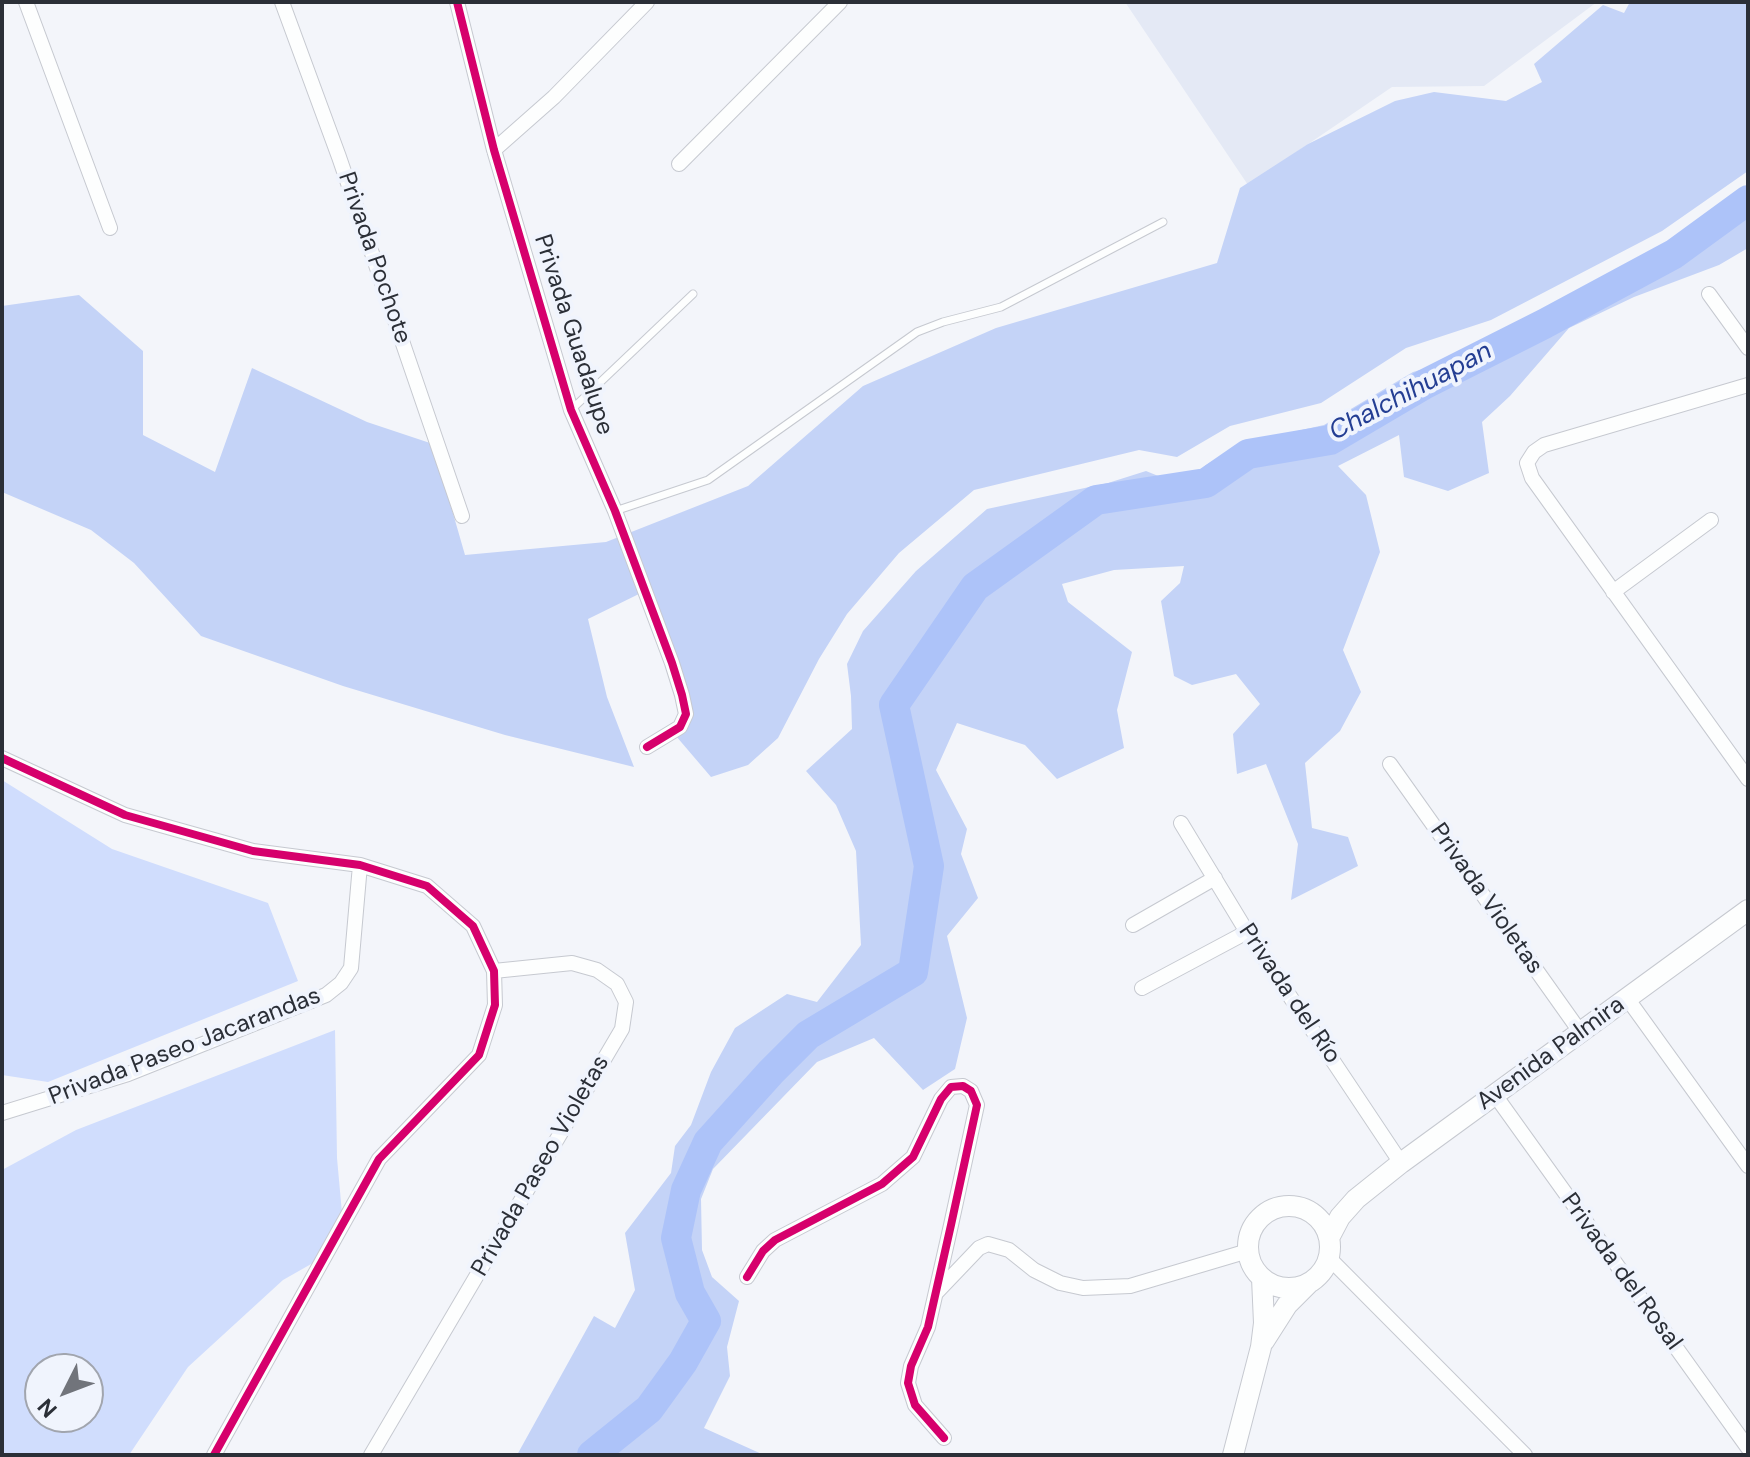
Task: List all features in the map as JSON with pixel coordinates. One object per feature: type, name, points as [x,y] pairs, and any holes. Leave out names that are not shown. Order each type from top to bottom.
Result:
[{"type":"main road","name":"Avenida Palmira","points":[[1329,1248],[1340,1217],[1356,1199],[1748,910]]},
{"type":"main road","name":"Avenida Palmira","points":[[1307,1210],[1333,1209],[1356,1199]]},
{"type":"main road","points":[[1261,1347],[1281,1313],[1325,1269],[1329,1248],[1321,1222],[1307,1210],[1288,1206],[1270,1211],[1255,1224],[1251,1232],[1248,1251],[1255,1270],[1262,1278],[1284,1288],[1308,1284]]},
{"type":"main road","points":[[1233,1455],[1261,1347],[1264,1323],[1262,1278]]},
{"type":"street","points":[[26,2],[110,228]]},
{"type":"street","name":"Privada Pochote","points":[[282,2],[339,157],[462,516]]},
{"type":"street","name":"Privada Guadalupe","points":[[457,2],[494,150],[571,410],[615,511],[672,663],[686,714],[680,727],[647,747]]},
{"type":"street","points":[[494,150],[554,97],[647,2]]},
{"type":"street","points":[[679,164],[840,2]]},
{"type":"street","points":[[1709,294],[1748,348]]},
{"type":"street","points":[[1748,385],[1544,445],[1534,452],[1527,463],[1532,478],[1748,779]]},
{"type":"street","points":[[1613,592],[1711,520]]},
{"type":"street","points":[[2,758],[125,815],[178,831],[253,851],[360,865],[427,886],[473,926],[494,971],[495,1005],[479,1055],[379,1159],[214,1455]]},
{"type":"street","name":"Privada Violetas","points":[[1390,764],[1581,1033]]},
{"type":"street","name":"Privada del Río","points":[[1181,823],[1247,932],[1401,1163]]},
{"type":"street","name":"Privada Paseo Jacarandas","points":[[2,1113],[128,1074],[326,995],[341,983],[351,968],[360,865]]},
{"type":"street","points":[[1133,925],[1215,878]]},
{"type":"street","points":[[1142,988],[1247,932]]},
{"type":"street","name":"Privada Paseo Violetas","points":[[371,1455],[622,1029],[626,1002],[617,984],[597,970],[572,963],[494,971]]},
{"type":"street","points":[[1627,998],[1748,1166]]},
{"type":"street","points":[[747,1277],[763,1251],[775,1240],[882,1184],[913,1157],[941,1099],[951,1087],[963,1086],[971,1091],[977,1105],[937,1292],[908,1383],[915,1405],[944,1438]]},
{"type":"street","name":"Privada del Rosal","points":[[1495,1095],[1748,1448]]},
{"type":"street","points":[[937,1292],[979,1248],[988,1244],[1009,1250],[1034,1270],[1060,1283],[1083,1288],[1130,1286],[1248,1251]]},
{"type":"street","points":[[1329,1248],[1525,1455]]},
{"type":"lane","points":[[615,511],[708,480],[917,332],[1001,307],[1163,222]]},
{"type":"lane","name":"Privada Guadalupe","points":[[571,410],[693,294]]},
{"type":"shaded area","points":[[1125,2],[1597,2],[1484,86],[1392,87],[1248,185]]},
{"type":"shaded area","points":[[1630,2],[1748,2],[1748,171],[1662,231],[1491,320],[1406,348],[1321,403],[1230,426],[1177,457],[1139,450],[974,490],[899,553],[847,614],[819,659],[778,738],[748,765],[711,777],[670,729],[689,703],[645,591],[588,619],[607,697],[634,767],[505,735],[343,686],[201,636],[134,563],[91,530],[2,492],[2,306],[79,295],[143,351],[143,435],[215,472],[252,368],[367,422],[433,444],[465,555],[606,542],[748,486],[863,386],[996,328],[1217,263],[1240,188],[1308,144],[1395,101],[1434,92],[1506,101],[1542,82],[1534,64],[1603,5],[1624,13]]},
{"type":"shaded area","points":[[1748,211],[1748,248],[1719,265],[1634,297],[1569,328],[1510,396],[1482,422],[1489,473],[1448,491],[1404,477],[1399,435],[1338,466],[1366,495],[1380,552],[1343,650],[1361,692],[1340,731],[1305,763],[1312,828],[1348,837],[1358,866],[1291,900],[1298,844],[1266,764],[1237,774],[1233,734],[1260,704],[1236,674],[1192,685],[1174,676],[1161,601],[1180,583],[1184,566],[1114,570],[1062,584],[1068,602],[1132,652],[1117,710],[1124,748],[1057,779],[1025,745],[957,723],[936,770],[967,829],[961,854],[978,898],[947,936],[967,1018],[955,1069],[923,1090],[874,1038],[817,1062],[713,1169],[701,1199],[702,1250],[712,1277],[739,1301],[727,1347],[730,1376],[704,1428],[764,1455],[517,1455],[594,1316],[615,1328],[635,1290],[625,1233],[671,1173],[675,1146],[691,1125],[711,1072],[735,1028],[787,994],[817,1002],[861,945],[856,851],[836,805],[806,771],[852,729],[847,664],[863,631],[916,571],[987,509],[1108,483],[1146,471],[1168,480],[1189,480],[1206,465],[1243,443],[1324,425],[1413,372],[1478,353],[1503,338],[1544,324],[1583,296],[1627,280]]},
{"type":"shaded area","points":[[2,780],[112,849],[268,903],[298,981],[48,1082],[2,1075]]},
{"type":"shaded area","points":[[335,1030],[337,1158],[342,1213],[320,1259],[283,1280],[188,1367],[129,1455],[2,1455],[2,1170],[76,1130]]},
{"type":"waterway","name":"Chalchihuapan","points":[[592,1455],[649,1409],[683,1362],[706,1321],[690,1293],[676,1238],[686,1190],[708,1142],[808,1035],[913,972],[929,866],[894,705],[975,587],[1096,500],[1206,483],[1248,454],[1330,440],[1425,384],[1674,254],[1748,200]]},
{"type":"cycle path","points":[[457,2],[494,150],[571,410],[615,511],[682,695],[686,714],[680,727],[647,747]]},
{"type":"cycle path","points":[[2,758],[125,815],[253,851],[360,865],[427,886],[473,926],[494,971],[495,1005],[479,1055],[379,1159],[214,1455]]},
{"type":"cycle path","points":[[747,1277],[763,1251],[775,1240],[882,1184],[913,1157],[941,1099],[951,1087],[963,1086],[971,1091],[977,1105],[928,1327],[911,1366],[908,1383],[915,1405],[944,1438]]}]
